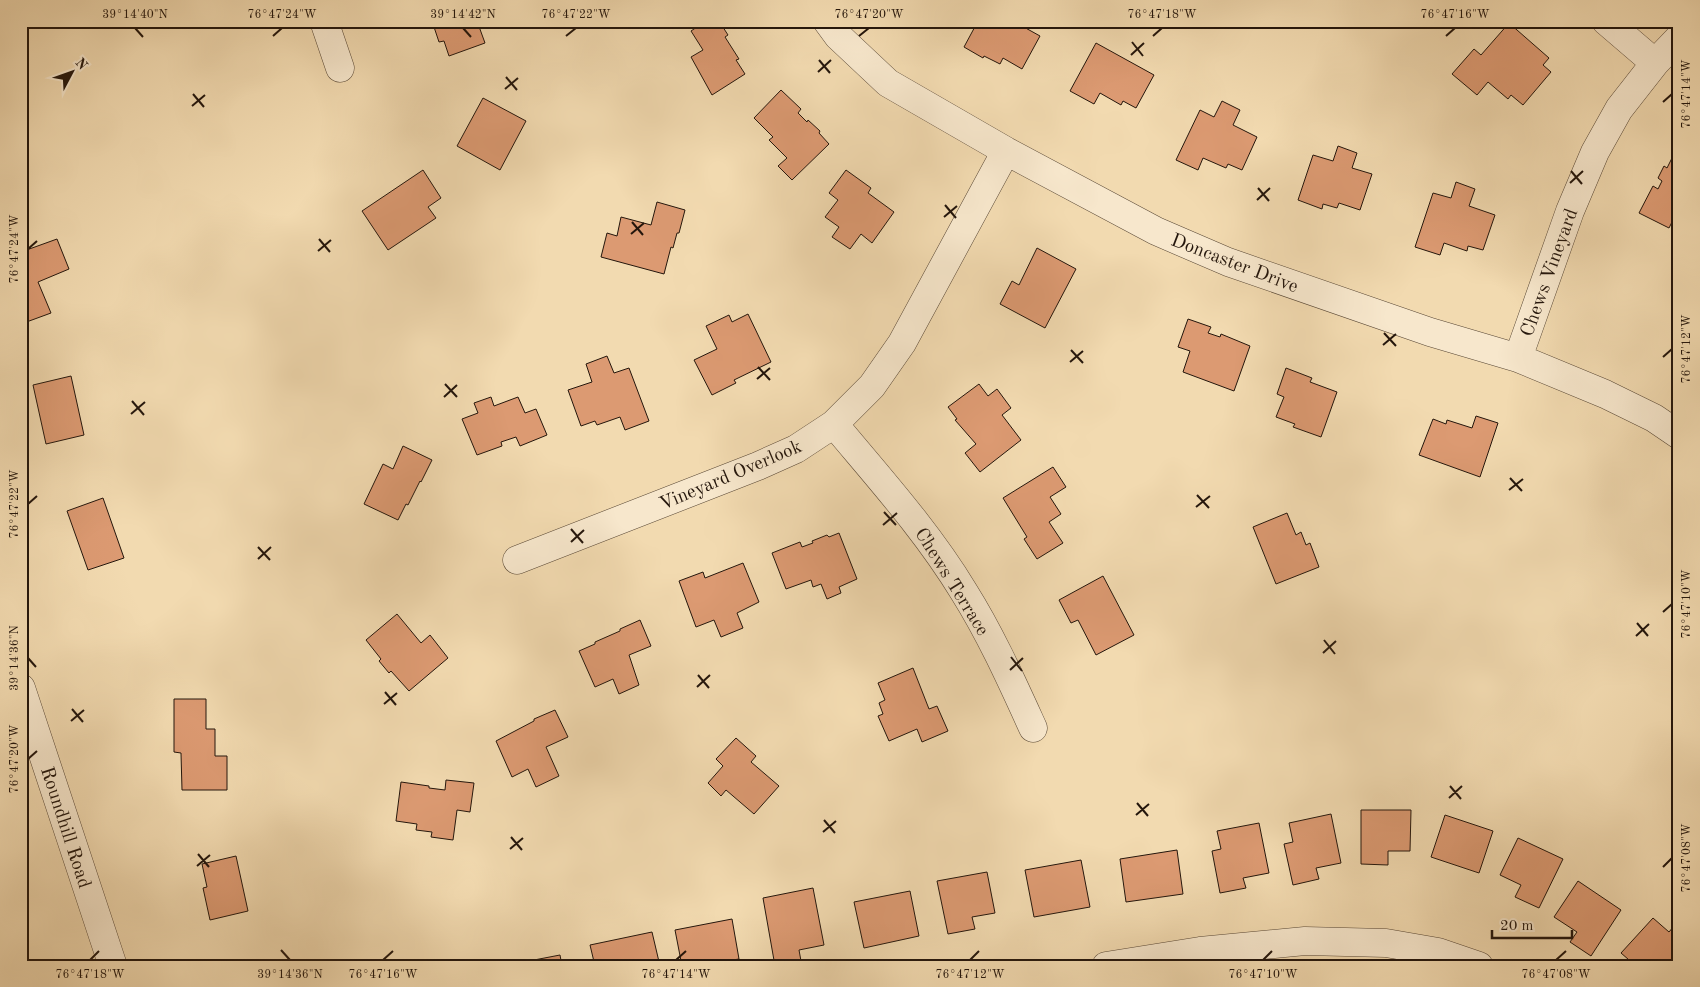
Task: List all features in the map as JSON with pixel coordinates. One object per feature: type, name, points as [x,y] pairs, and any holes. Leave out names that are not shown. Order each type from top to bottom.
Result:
[{"type":"street","points":[[324,21],[340,68]]},
{"type":"street","name":"Doncaster Drive","points":[[827,21],[838,36],[888,82],[1006,151],[1156,231],[1228,262],[1430,332],[1518,358],[1605,394],[1654,418],[1679,435]]},
{"type":"street","points":[[1606,21],[1655,63]]},
{"type":"street","name":"Chews Vineyard","points":[[1518,358],[1570,211],[1596,152],[1618,109],[1655,63],[1679,38]]},
{"type":"street","name":"Vineyard Overlook","points":[[517,560],[758,466],[796,449],[834,424],[872,386],[902,343],[1006,151]]},
{"type":"street","name":"Chews Terrace","points":[[834,424],[933,545],[964,592],[1001,659],[1033,728]]},
{"type":"street","name":"Roundhill Road","points":[[21,688],[113,966]]},
{"type":"street","points":[[1106,966],[1200,951],[1305,941],[1386,943],[1438,952],[1479,966]]},
{"type":"building","points":[[432,21],[477,21],[485,43],[449,56],[444,41],[439,42]]},
{"type":"building","points":[[706,21],[719,21],[728,35],[725,37],[739,59],[736,60],[745,74],[712,95],[691,57],[703,50],[691,31]]},
{"type":"building","points":[[978,21],[1013,21],[1040,36],[1022,69],[1003,58],[1000,64],[984,56],[983,58],[964,47]]},
{"type":"building","points":[[1509,23],[1549,58],[1543,65],[1551,72],[1523,105],[1511,95],[1508,99],[1488,82],[1477,95],[1452,74],[1474,49],[1481,55]]},
{"type":"building","points":[[1096,43],[1154,75],[1136,108],[1123,101],[1121,105],[1100,93],[1094,104],[1070,91]]},
{"type":"building","points":[[781,90],[801,109],[798,113],[820,131],[819,133],[829,144],[792,180],[778,166],[787,158],[769,140],[773,137],[754,118]]},
{"type":"building","points":[[483,98],[526,121],[500,170],[457,146]]},
{"type":"building","points":[[1222,101],[1240,110],[1233,125],[1257,137],[1242,170],[1228,164],[1226,168],[1203,158],[1198,170],[1176,160],[1200,110],[1214,117]]},
{"type":"building","points":[[1338,146],[1357,153],[1352,168],[1372,174],[1360,210],[1339,203],[1337,208],[1323,204],[1322,209],[1298,200],[1313,155],[1333,161]]},
{"type":"building","points":[[1674,154],[1679,156],[1679,212],[1677,212],[1669,228],[1639,213],[1653,186],[1658,189],[1662,181],[1658,178],[1664,166],[1667,168]]},
{"type":"building","points":[[423,170],[441,198],[428,207],[436,218],[388,250],[362,211]]},
{"type":"building","points":[[846,170],[871,188],[868,193],[894,212],[872,243],[861,234],[850,249],[832,237],[839,227],[825,217],[838,200],[829,193]]},
{"type":"building","points":[[1456,182],[1475,189],[1469,206],[1495,215],[1483,250],[1468,246],[1467,251],[1444,243],[1440,255],[1415,247],[1433,193],[1451,198]]},
{"type":"building","points":[[657,202],[685,210],[679,233],[677,233],[673,248],[671,247],[664,274],[601,257],[607,233],[617,236],[621,217],[651,225]]},
{"type":"building","points":[[57,239],[69,269],[38,282],[51,313],[21,324],[21,252]]},
{"type":"building","points":[[1037,248],[1076,269],[1045,328],[1000,304],[1012,281],[1019,285]]},
{"type":"building","points":[[748,314],[771,362],[734,380],[736,383],[712,395],[694,360],[717,349],[706,326],[729,315],[732,322]]},
{"type":"building","points":[[1188,319],[1211,327],[1208,333],[1220,337],[1221,334],[1250,346],[1234,391],[1183,372],[1190,351],[1178,347]]},
{"type":"building","points":[[607,356],[614,373],[629,368],[649,421],[625,430],[620,417],[597,425],[595,421],[581,426],[568,390],[592,382],[586,364]]},
{"type":"building","points":[[1286,368],[1312,378],[1310,382],[1337,392],[1321,437],[1293,427],[1295,424],[1276,417],[1284,397],[1277,394]]},
{"type":"building","points":[[71,376],[84,435],[46,444],[33,385]]},
{"type":"building","points":[[979,384],[988,396],[997,389],[1011,408],[1002,415],[1021,440],[980,472],[965,453],[976,444],[955,420],[957,419],[948,407]]},
{"type":"building","points":[[491,397],[494,406],[518,397],[525,413],[536,409],[547,435],[520,446],[516,437],[501,442],[502,446],[477,455],[462,419],[478,413],[474,403]]},
{"type":"building","points":[[1476,416],[1498,423],[1480,477],[1419,455],[1433,419],[1446,424],[1447,420],[1472,428]]},
{"type":"building","points":[[403,446],[432,460],[398,520],[364,504],[383,464],[393,469]]},
{"type":"building","points":[[1053,467],[1066,487],[1050,497],[1061,514],[1049,522],[1063,543],[1037,559],[1024,539],[1027,537],[1003,498]]},
{"type":"building","points":[[103,498],[124,558],[88,570],[67,511]]},
{"type":"building","points":[[1287,513],[1296,535],[1301,532],[1306,545],[1310,543],[1319,567],[1276,584],[1253,527]]},
{"type":"building","points":[[839,533],[857,579],[839,587],[841,593],[827,599],[821,584],[813,587],[811,580],[786,589],[772,553],[800,542],[802,547],[827,535],[829,537]]},
{"type":"building","points":[[1679,562],[1679,577],[1671,569]]},
{"type":"building","points":[[743,563],[759,602],[737,613],[743,628],[721,637],[714,620],[696,627],[679,581],[703,572],[705,578]]},
{"type":"building","points":[[1103,576],[1134,635],[1096,655],[1078,620],[1071,623],[1059,600]]},
{"type":"building","points":[[397,614],[421,643],[430,635],[448,658],[409,691],[391,671],[389,673],[366,640]]},
{"type":"building","points":[[640,620],[651,646],[629,655],[639,685],[619,694],[613,679],[595,687],[579,651]]},
{"type":"building","points":[[913,668],[929,709],[937,706],[948,731],[922,742],[917,729],[889,741],[878,716],[883,714],[879,703],[885,700],[878,683]]},
{"type":"building","points":[[174,699],[206,699],[206,729],[215,729],[215,756],[227,756],[227,790],[182,790],[181,753],[174,752]]},
{"type":"building","points":[[555,710],[568,737],[546,747],[559,776],[536,787],[528,769],[512,777],[496,741],[534,721],[534,719]]},
{"type":"building","points":[[736,738],[756,756],[751,762],[779,786],[754,814],[726,790],[721,796],[708,783],[723,766],[716,759]]},
{"type":"building","points":[[446,780],[474,783],[470,812],[457,810],[453,840],[431,837],[432,832],[416,830],[417,824],[396,821],[401,782],[445,790]]},
{"type":"building","points":[[1361,810],[1411,810],[1410,851],[1388,851],[1388,865],[1361,864]]},
{"type":"building","points":[[1331,814],[1341,863],[1316,868],[1319,879],[1293,885],[1284,844],[1293,842],[1289,823]]},
{"type":"building","points":[[1445,815],[1493,831],[1479,873],[1431,857]]},
{"type":"building","points":[[1259,823],[1269,873],[1243,878],[1246,888],[1220,893],[1212,851],[1221,849],[1217,831]]},
{"type":"building","points":[[1518,838],[1563,859],[1539,908],[1515,897],[1521,885],[1500,875]]},
{"type":"building","points":[[1177,850],[1183,894],[1126,902],[1120,859]]},
{"type":"building","points":[[236,856],[248,911],[210,920],[203,888],[207,887],[202,864]]},
{"type":"building","points":[[1081,860],[1090,907],[1034,917],[1025,870]]},
{"type":"building","points":[[987,872],[995,913],[972,917],[975,929],[948,934],[937,881]]},
{"type":"building","points":[[1578,881],[1621,910],[1591,956],[1570,942],[1577,932],[1554,917]]},
{"type":"building","points":[[813,888],[824,945],[799,950],[801,961],[775,966],[763,898]]},
{"type":"building","points":[[910,891],[919,936],[864,948],[854,902]]},
{"type":"building","points":[[1653,918],[1669,932],[1674,926],[1679,930],[1679,951],[1672,958],[1679,963],[1679,966],[1636,966],[1621,953]]},
{"type":"building","points":[[732,919],[739,959],[708,964],[709,966],[682,966],[675,930]]},
{"type":"building","points":[[652,932],[660,966],[595,966],[590,945]]},
{"type":"building","points":[[560,955],[562,966],[503,966]]}]
